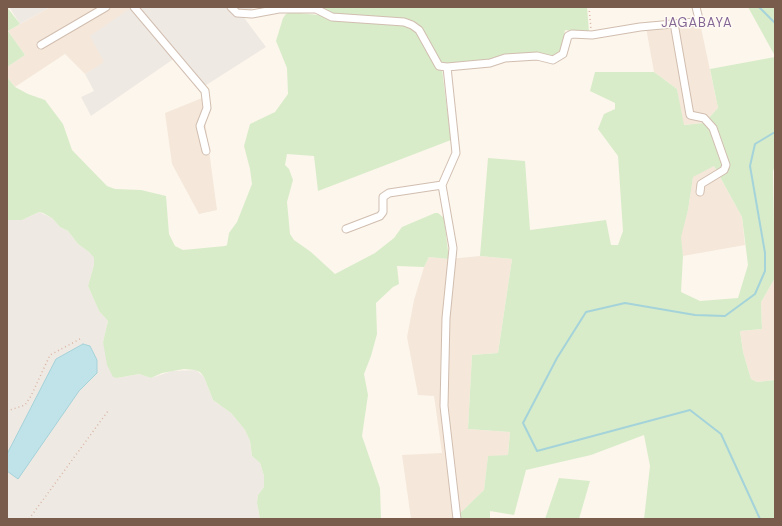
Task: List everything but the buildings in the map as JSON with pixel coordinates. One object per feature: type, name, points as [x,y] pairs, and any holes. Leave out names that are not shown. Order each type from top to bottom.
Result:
[{"type":"street","points":[[41,45],[106,7]]},
{"type":"street","points":[[134,7],[205,91],[207,108],[200,128],[206,151]]},
{"type":"street","points":[[231,7],[237,13],[252,14],[279,9],[316,9],[332,17],[404,22],[412,24],[419,30],[439,66],[447,67],[490,62],[505,58],[537,56],[553,60],[563,54],[568,36],[572,34],[592,35],[698,20],[696,7]]},
{"type":"street","points":[[674,23],[690,115],[704,118],[713,128],[726,165],[724,170],[701,184],[700,192]]},
{"type":"street","points":[[447,67],[456,153],[442,185],[453,248],[446,318],[444,406],[457,519]]},
{"type":"street","points":[[346,229],[380,216],[382,212],[383,197],[389,193],[442,185]]},
{"type":"path","points":[[589,7],[592,35]]},
{"type":"path","points":[[7,411],[25,405],[31,396],[50,355],[80,339]]},
{"type":"path","points":[[29,519],[108,411]]},
{"type":"shaded area","points":[[9,7],[50,7],[20,24]]},
{"type":"shaded area","points":[[50,7],[132,7],[104,63],[85,74],[65,54],[15,87],[7,77],[7,67],[25,55],[8,31]]},
{"type":"shaded area","points":[[132,7],[255,7],[242,15],[266,47],[200,89],[175,58],[91,116],[81,97],[94,91],[85,74],[104,62],[90,36]]},
{"type":"shaded area","points":[[699,18],[718,108],[704,123],[683,125],[677,89],[654,72],[645,22]]},
{"type":"shaded area","points":[[202,98],[217,210],[199,214],[172,164],[165,113]]},
{"type":"shaded area","points":[[714,166],[742,217],[745,245],[683,256],[680,237],[688,210],[693,176]]},
{"type":"shaded area","points":[[39,212],[52,218],[60,227],[68,231],[78,244],[89,252],[94,258],[94,265],[88,286],[99,311],[108,321],[103,342],[117,378],[139,374],[151,378],[172,371],[196,370],[204,377],[213,400],[231,413],[245,430],[250,441],[252,456],[260,463],[264,476],[264,487],[258,495],[257,503],[260,519],[7,519],[7,220],[22,220]]},
{"type":"shaded area","points":[[480,256],[512,259],[498,353],[472,355],[468,429],[510,432],[508,455],[488,457],[484,490],[454,519],[411,519],[402,455],[442,453],[434,396],[418,395],[407,337],[414,300],[424,267],[429,257],[449,259]]},
{"type":"shaded area","points":[[775,278],[775,380],[757,382],[751,379],[743,352],[740,331],[762,329],[761,302]]},
{"type":"green space","points":[[7,7],[20,24],[8,31],[25,55],[7,67]]},
{"type":"green space","points":[[320,7],[587,7],[589,32],[584,33],[565,30],[561,50],[555,58],[540,55],[442,69],[451,140],[318,191],[314,156],[287,154],[285,165],[289,169],[293,180],[287,202],[290,234],[294,240],[311,252],[335,274],[375,253],[394,238],[402,227],[435,213],[438,213],[444,218],[449,259],[429,257],[424,267],[397,266],[399,284],[393,287],[376,303],[377,334],[364,374],[368,395],[362,436],[380,488],[381,519],[260,519],[257,503],[258,495],[264,487],[264,476],[260,463],[252,456],[250,441],[245,430],[231,413],[213,400],[204,377],[200,372],[184,369],[162,373],[151,378],[139,374],[117,378],[113,377],[107,365],[103,342],[108,321],[99,311],[88,286],[94,265],[94,258],[89,252],[78,244],[68,231],[60,227],[52,218],[43,213],[39,212],[22,220],[7,220],[7,77],[15,87],[28,94],[45,100],[63,124],[72,150],[107,186],[115,189],[141,190],[166,196],[169,234],[175,246],[183,250],[227,245],[229,233],[237,222],[252,184],[244,146],[250,124],[275,112],[288,94],[287,68],[276,41],[283,18],[290,12],[318,15]]},
{"type":"green space","points":[[748,7],[775,7],[775,56]]},
{"type":"green space","points":[[775,57],[775,166],[773,171],[775,278],[761,302],[762,329],[740,331],[743,352],[751,379],[757,382],[775,380],[775,519],[644,519],[650,466],[644,435],[591,455],[526,470],[514,515],[490,511],[490,519],[454,519],[484,490],[488,456],[508,455],[510,432],[468,429],[472,355],[498,353],[512,259],[480,256],[488,158],[525,161],[530,230],[606,220],[611,245],[618,245],[623,231],[618,156],[598,129],[604,114],[615,109],[615,103],[590,91],[595,72],[654,72],[677,89],[684,125],[704,123],[718,108],[710,69]],"holes":[[[714,166],[742,217],[748,265],[738,298],[700,301],[681,292],[683,256],[681,237],[688,210],[693,177]]]},
{"type":"green space","points":[[559,478],[590,481],[579,519],[545,519]]},
{"type":"water","points":[[83,344],[90,346],[97,360],[97,373],[79,391],[18,479],[7,471],[7,454],[56,359]]},
{"type":"waterway","points":[[759,7],[775,23]]},
{"type":"waterway","points":[[760,519],[721,434],[690,410],[537,451],[523,423],[557,358],[586,312],[625,303],[695,315],[725,316],[755,294],[765,271],[765,253],[750,166],[755,144],[775,132]]},
{"type":"district","name":"JAGABAYA","points":[[697,24]]}]
